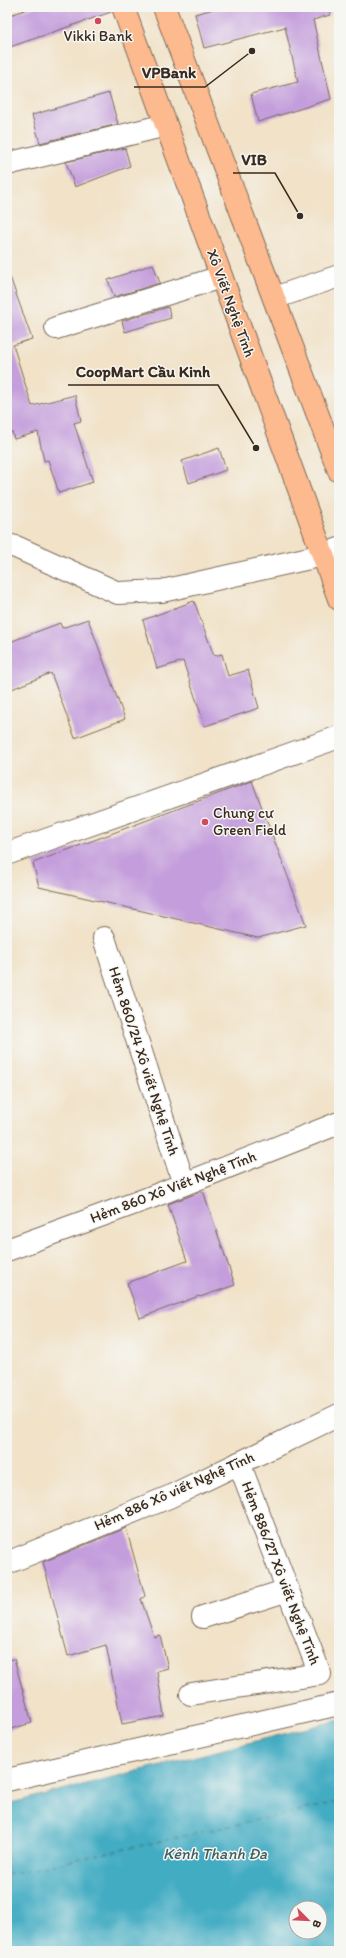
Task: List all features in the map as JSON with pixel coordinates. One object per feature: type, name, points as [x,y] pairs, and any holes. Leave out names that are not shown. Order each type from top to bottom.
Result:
[{"type":"main road","name":"Xô Viết Nghệ Tĩnh","points":[[123,7],[221,277],[331,552],[339,599]]},
{"type":"main road","points":[[164,7],[339,471]]},
{"type":"street","points":[[7,164],[166,125]]},
{"type":"street","points":[[274,298],[339,276]]},
{"type":"street","points":[[56,328],[221,277]]},
{"type":"street","points":[[7,545],[16,547],[118,593],[162,591],[331,552]]},
{"type":"street","points":[[9,853],[339,737]]},
{"type":"street","name":"Hẻm 860/24 Xô viết Nghệ Tĩnh","points":[[104,938],[184,1184]]},
{"type":"street","name":"Hẻm 860 Xô Viết Nghệ Tĩnh","points":[[7,1250],[184,1184],[339,1123]]},
{"type":"street","name":"Hẻm 886 Xô viết Nghệ Tĩnh","points":[[7,1563],[168,1497],[339,1415]]},
{"type":"street","name":"Hẻm 886/27 Xô viết Nghệ Tĩnh","points":[[191,1694],[320,1674],[239,1463]]},
{"type":"street","points":[[203,1617],[288,1590]]},
{"type":"street","points":[[7,1780],[339,1704]]},
{"type":"water","name":"Kênh Thanh Đa","points":[[339,1720],[339,1951],[7,1951],[7,1804]]},
{"type":"building","points":[[34,7],[111,7],[111,12],[7,48],[7,16]]},
{"type":"building","points":[[221,7],[329,7],[330,15],[313,20],[331,99],[258,122],[251,94],[298,82],[285,27],[204,48],[195,14]]},
{"type":"building","points":[[109,93],[118,124],[40,143],[32,115]]},
{"type":"building","points":[[125,148],[130,166],[75,187],[66,162]]},
{"type":"building","points":[[153,264],[160,283],[114,297],[108,280]]},
{"type":"building","points":[[10,277],[32,339],[13,345],[32,406],[75,395],[81,421],[74,423],[93,482],[59,493],[48,460],[44,461],[38,432],[14,439],[12,432],[7,434],[7,278]]},
{"type":"building","points":[[168,307],[171,318],[125,332],[122,321]]},
{"type":"building","points":[[219,448],[226,470],[189,483],[182,461]]},
{"type":"building","points":[[194,601],[214,656],[222,654],[228,676],[248,670],[259,708],[205,726],[183,661],[157,669],[143,620]]},
{"type":"building","points":[[88,619],[125,719],[75,738],[51,673],[7,691],[7,643],[60,623],[62,628]]},
{"type":"building","name":"Chung cư Green Field","points":[[252,781],[306,925],[258,938],[39,887],[33,863]]},
{"type":"building","points":[[203,1191],[235,1285],[200,1297],[199,1296],[140,1318],[127,1283],[187,1261],[168,1204]]},
{"type":"building","points":[[126,1528],[145,1596],[141,1599],[154,1637],[160,1635],[168,1668],[157,1671],[164,1716],[122,1724],[106,1645],[68,1656],[43,1562]]},
{"type":"building","points":[[14,1659],[32,1723],[7,1730],[7,1660]]},
{"type":"ferry route","points":[[7,1875],[339,1802]]},
{"type":"place","name":"Vikki Bank","points":[[98,21]]},
{"type":"place","name":"VPBank","points":[[252,51]]},
{"type":"place","name":"VIB","points":[[300,216]]},
{"type":"place","name":"CoopMart Cầu Kinh","points":[[256,448]]},
{"type":"place","name":"Chung cư Green Field","points":[[205,822]]}]
